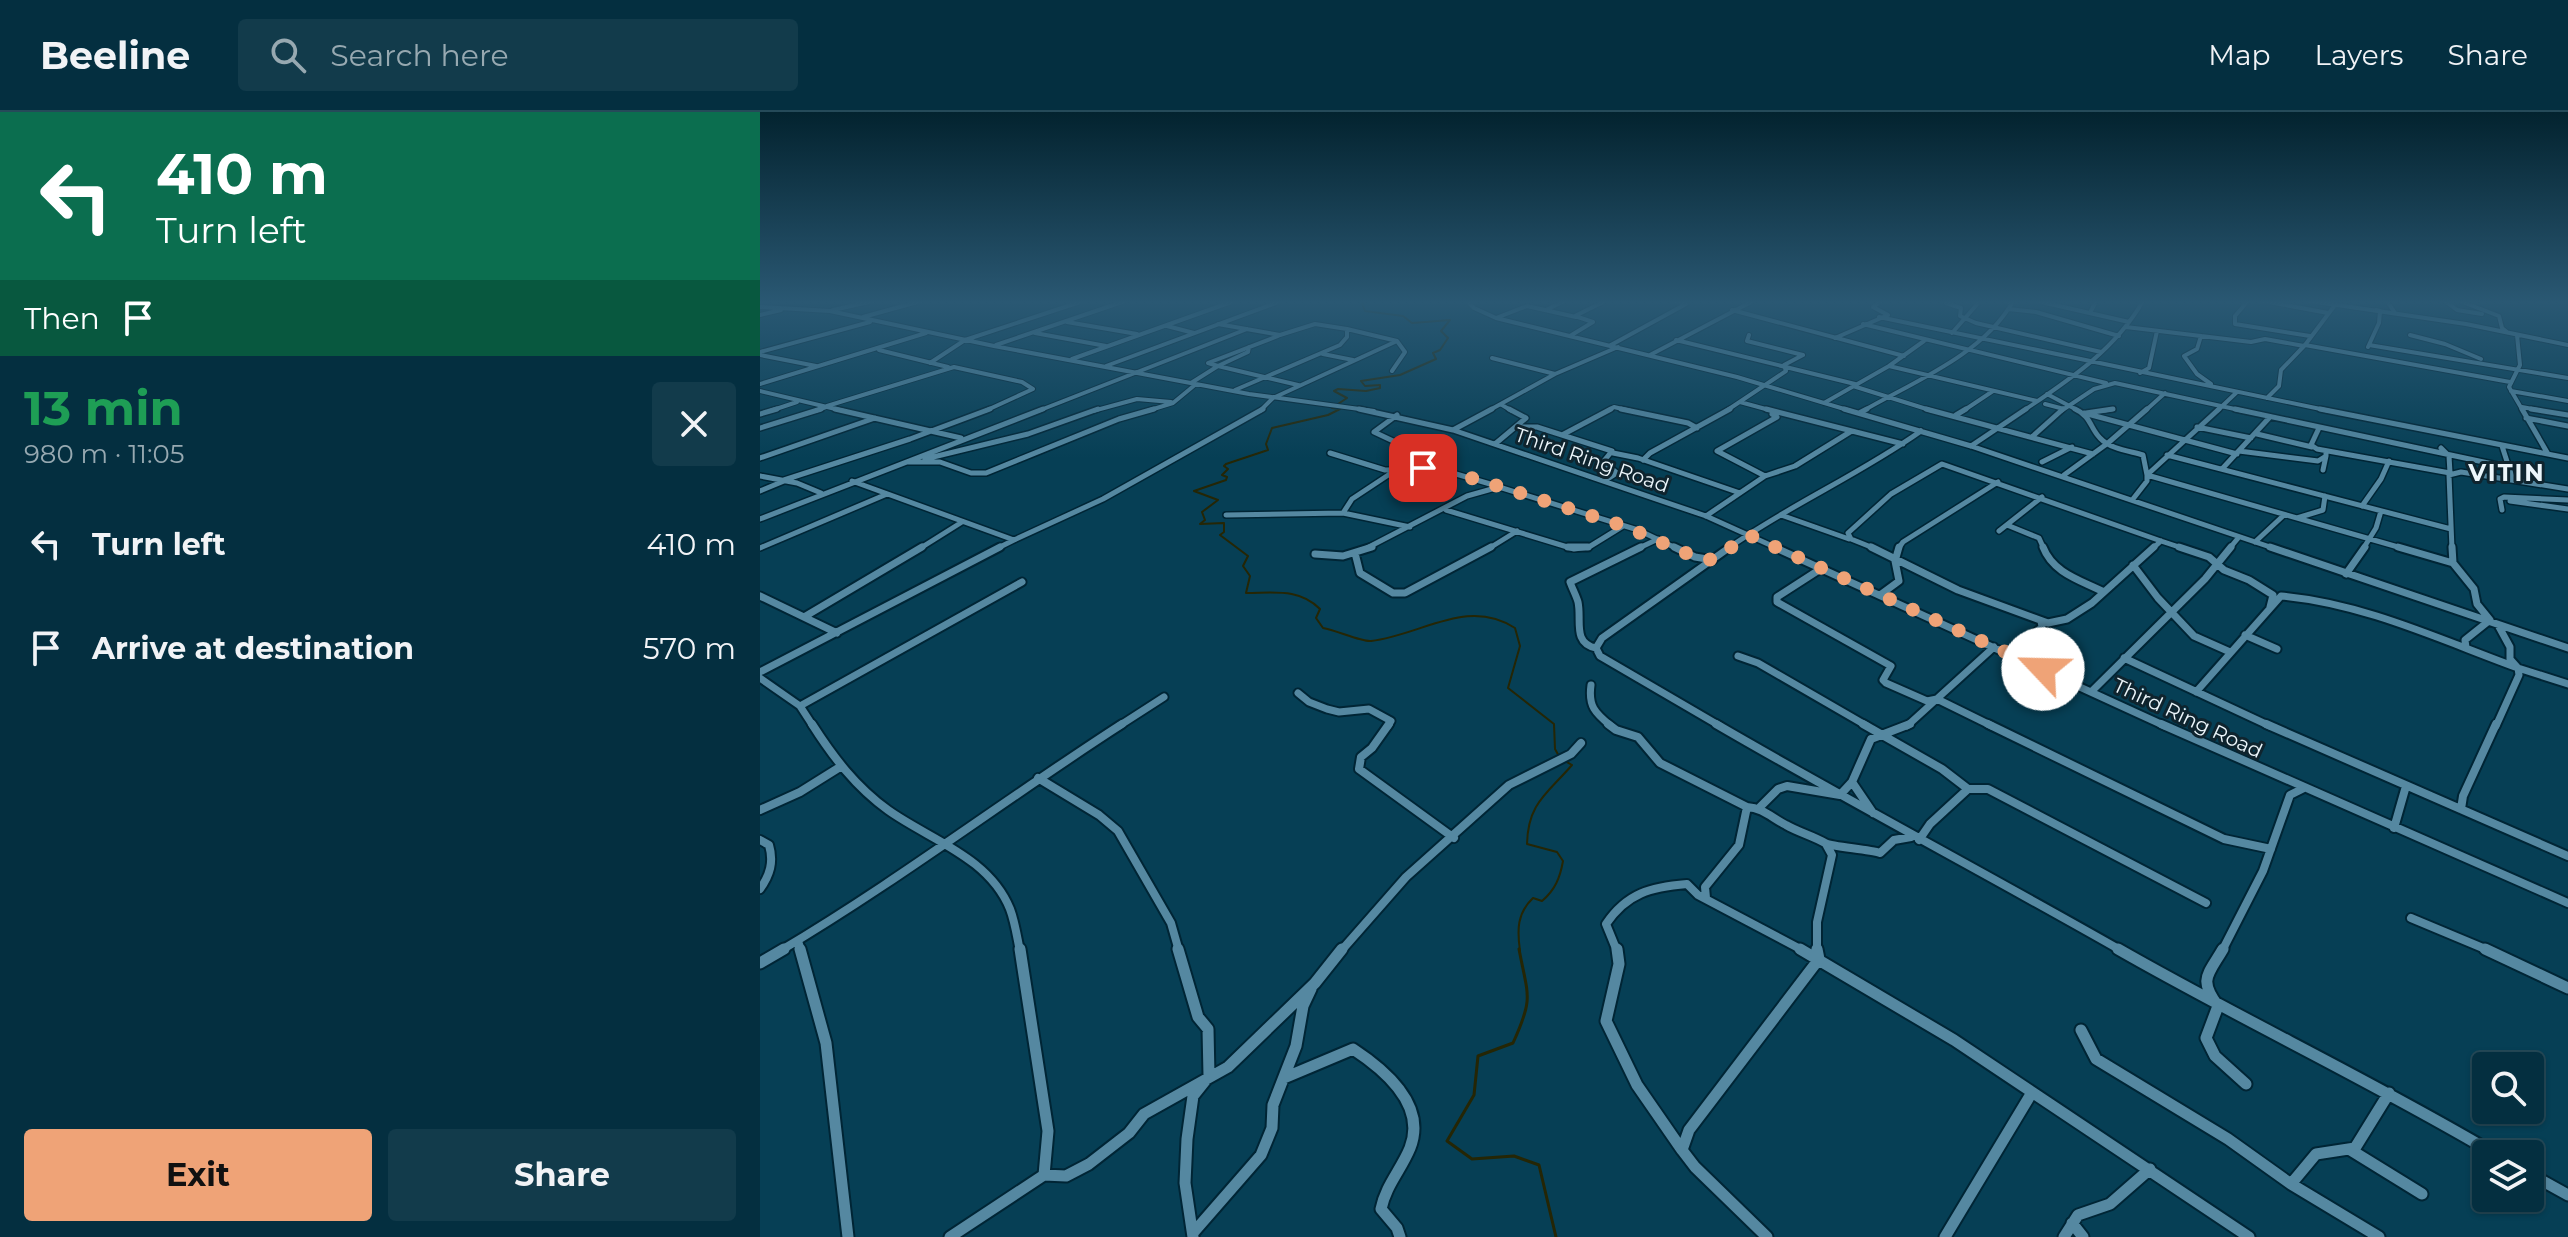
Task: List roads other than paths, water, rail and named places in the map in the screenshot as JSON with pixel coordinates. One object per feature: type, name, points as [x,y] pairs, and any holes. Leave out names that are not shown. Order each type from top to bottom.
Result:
[{"type":"street","points":[[762,354],[821,366]]},
{"type":"street","points":[[760,384],[862,354]]},
{"type":"street","points":[[760,491],[1018,398],[1033,389],[1030,385],[990,374],[888,354]]},
{"type":"street","points":[[930,363],[948,354]]},
{"type":"street","name":"Third Ring Road","points":[[1035,354],[1273,398],[1397,415],[1453,430],[1706,516],[2282,779],[2568,903]]},
{"type":"street","points":[[1070,360],[1087,354]]},
{"type":"street","points":[[1104,366],[1138,354]]},
{"type":"street","points":[[760,519],[1187,354]]},
{"type":"street","points":[[1232,354],[1208,363],[1298,385]]},
{"type":"street","points":[[901,462],[940,462],[971,473],[986,473],[1119,419],[1173,403],[1218,366],[1245,354]]},
{"type":"street","points":[[1234,391],[1323,354],[1354,360]]},
{"type":"street","points":[[1044,1175],[1048,1131],[1017,930],[1010,909],[999,891],[968,858],[888,810],[840,767],[800,706],[760,675],[1014,540],[1123,489],[1268,406],[1273,398],[1369,354]]},
{"type":"street","points":[[1392,371],[1404,354]]},
{"type":"street","points":[[1453,430],[1598,354]]},
{"type":"street","points":[[1644,354],[1766,385],[2064,475],[2568,648]]},
{"type":"street","points":[[1730,354],[1854,385],[1887,398],[2093,454]]},
{"type":"street","points":[[1785,367],[1803,355],[1797,354]]},
{"type":"street","points":[[1894,354],[1904,356]]},
{"type":"street","points":[[1824,403],[1907,354]]},
{"type":"street","points":[[1859,413],[1962,354]]},
{"type":"street","points":[[1978,354],[2073,374],[2100,386]]},
{"type":"street","points":[[2044,354],[2568,458]]},
{"type":"street","points":[[1971,446],[2099,354]]},
{"type":"street","points":[[2140,373],[2149,368],[2152,354]]},
{"type":"street","points":[[2189,354],[2184,356],[2203,380],[2221,389]]},
{"type":"street","points":[[2267,398],[2279,386],[2281,370],[2296,354]]},
{"type":"street","points":[[2346,354],[2510,382]]},
{"type":"street","points":[[2422,354],[2568,378]]},
{"type":"street","points":[[2469,354],[2518,369]]},
{"type":"street","points":[[2520,354],[2518,369],[2510,382],[2511,391],[2548,454]]},
{"type":"street","points":[[1492,358],[1555,374]]},
{"type":"street","points":[[1889,366],[2037,401]]},
{"type":"street","points":[[1643,460],[1766,385],[1786,371],[1785,367]]},
{"type":"street","points":[[760,428],[950,368]]},
{"type":"street","points":[[2094,382],[2165,393],[2269,418],[2507,467]]},
{"type":"street","points":[[2033,436],[2064,409],[2107,383]]},
{"type":"street","points":[[760,391],[963,439]]},
{"type":"street","points":[[1956,415],[1993,391]]},
{"type":"street","points":[[2511,391],[2568,401]]},
{"type":"street","points":[[2147,475],[2237,392]]},
{"type":"street","points":[[2064,475],[2108,443],[2165,393]]},
{"type":"street","points":[[2047,394],[2084,413],[2093,423],[2098,437],[2143,455],[2147,481],[2133,499]]},
{"type":"street","points":[[915,461],[1031,434],[1099,408],[1133,401],[1164,399],[1173,403]]},
{"type":"street","points":[[760,414],[799,401]]},
{"type":"street","points":[[1740,402],[1906,444]]},
{"type":"street","points":[[2045,404],[2238,452],[2318,461],[2326,453]]},
{"type":"street","points":[[1495,444],[1526,418],[1502,405]]},
{"type":"street","points":[[1562,435],[1614,407],[1688,423],[1697,428]]},
{"type":"street","points":[[2522,407],[2568,415]]},
{"type":"street","points":[[2084,413],[2113,409]]},
{"type":"street","points":[[1765,476],[1717,451],[1777,417],[1767,411]]},
{"type":"street","points":[[1226,515],[1325,512],[1352,499],[1417,456],[1415,452],[1374,432],[1397,415]]},
{"type":"street","points":[[760,458],[877,417]]},
{"type":"street","points":[[2222,469],[2269,418]]},
{"type":"street","points":[[2526,418],[2568,426]]},
{"type":"street","points":[[1519,427],[1531,426],[1592,443],[1613,453],[1740,493]]},
{"type":"street","points":[[2197,427],[2251,438]]},
{"type":"street","points":[[2304,427],[2306,434],[2314,439]]},
{"type":"street","points":[[2312,447],[2319,428]]},
{"type":"street","points":[[1596,648],[1602,638],[1749,535],[1906,444],[1921,431]]},
{"type":"street","points":[[1706,516],[1765,476],[1795,466],[1850,432]]},
{"type":"street","points":[[2257,434],[2326,453],[2568,489]]},
{"type":"street","points":[[2502,446],[2513,480]]},
{"type":"street","points":[[2042,462],[2072,447]]},
{"type":"street","points":[[2441,448],[2449,456],[2453,563],[2474,589],[2477,604],[2490,622]]},
{"type":"street","points":[[1330,453],[1385,470],[1439,469],[1624,526],[1695,557],[1713,560]]},
{"type":"street","points":[[1605,481],[1617,473],[1603,462],[1613,453]]},
{"type":"street","points":[[2323,470],[2326,453]]},
{"type":"street","points":[[2167,455],[2451,529]]},
{"type":"street","points":[[2362,506],[2381,479],[2389,461]]},
{"type":"street","points":[[1851,539],[1848,533],[1856,523],[1928,470],[1942,464],[2220,560]]},
{"type":"street","points":[[2147,475],[2453,563]]},
{"type":"street","points":[[760,476],[785,480],[821,493]]},
{"type":"street","points":[[852,481],[1014,540]]},
{"type":"street","points":[[1880,595],[1899,581],[1894,565],[1896,551],[1920,529],[1998,482]]},
{"type":"street","points":[[1315,554],[1332,557],[1386,542],[1493,487]]},
{"type":"street","points":[[760,548],[887,494]]},
{"type":"street","points":[[2295,519],[2323,510],[2325,496]]},
{"type":"street","points":[[1999,531],[2042,497]]},
{"type":"street","points":[[1343,513],[1352,499]]},
{"type":"street","points":[[2500,499],[2568,500]]},
{"type":"street","points":[[2500,499],[2568,509]]},
{"type":"street","points":[[2500,499],[2502,510]]},
{"type":"street","points":[[1446,510],[1580,549],[1624,526]]},
{"type":"street","points":[[2346,574],[2379,525],[2381,511]]},
{"type":"street","points":[[1314,512],[1343,513],[1411,527]]},
{"type":"street","points":[[1781,515],[1851,539],[1895,557],[1958,590],[2048,623],[2067,619],[2104,592],[2161,541]]},
{"type":"street","points":[[2255,542],[2284,515]]},
{"type":"street","points":[[804,617],[852,591],[962,522]]},
{"type":"street","points":[[2007,525],[2041,539],[2048,560],[2056,568],[2104,592]]},
{"type":"street","points":[[1355,553],[1360,573],[1393,593],[1405,593],[1469,561],[1517,531]]},
{"type":"street","points":[[2092,691],[2239,537]]},
{"type":"street","points":[[1596,648],[1587,646],[1580,638],[1578,603],[1570,582],[1658,539]]},
{"type":"street","points":[[2220,560],[2224,570],[2249,580],[2273,595],[2270,607]]},
{"type":"street","points":[[2133,565],[2194,636],[2230,652]]},
{"type":"street","points":[[1822,568],[1777,597],[1780,605],[1887,663],[1892,668],[1883,680],[1886,683],[1927,701],[1937,699],[2224,839],[2271,849]]},
{"type":"street","points":[[2125,572],[2139,575]]},
{"type":"street","points":[[800,706],[1022,582]]},
{"type":"street","points":[[760,596],[837,633]]},
{"type":"street","points":[[2196,692],[2281,596],[2319,599],[2568,684]]},
{"type":"street","points":[[2032,636],[2042,627],[2041,621]]},
{"type":"street","points":[[2466,648],[2465,640],[2490,622]]},
{"type":"street","points":[[2461,809],[2463,796],[2519,675],[2518,668],[2510,659],[2510,647],[2498,625]]},
{"type":"street","points":[[2245,635],[2277,649]]},
{"type":"street","points":[[1840,795],[1852,782],[1867,745],[1880,736],[1909,725],[1994,647]]},
{"type":"street","points":[[1596,648],[1600,656],[1875,816],[1993,877],[2218,1006],[2389,1093],[2472,1141]]},
{"type":"street","points":[[1738,656],[1771,670],[1880,736],[1942,769],[1968,789],[1988,789],[2206,903]]},
{"type":"street","points":[[2121,661],[2568,856]]},
{"type":"street","points":[[1591,685],[1589,699],[1594,712],[1616,730],[1638,737],[1660,763],[1747,807],[1759,808],[1788,827],[1820,838],[1831,848],[1852,846],[1880,853],[1894,840],[1916,839],[1968,789]]},
{"type":"street","points":[[1298,693],[1309,702],[1327,709],[1339,712],[1369,709],[1391,721],[1372,748],[1361,757],[1359,769],[1454,838]]},
{"type":"street","points":[[760,963],[798,941],[1038,778],[1164,697]]},
{"type":"street","points":[[950,1237],[1044,1175],[1066,1176],[1089,1164],[1129,1133],[1144,1114],[1228,1067],[1315,983],[1406,877],[1454,838],[1509,785],[1571,754],[1581,743]]},
{"type":"street","points":[[760,810],[800,792],[840,767]]},
{"type":"street","points":[[1038,778],[1099,815],[1118,831],[1171,923],[1198,1017],[1208,1029],[1209,1076],[1193,1096],[1187,1139],[1185,1183],[1193,1235]]},
{"type":"street","points":[[2282,779],[2290,795]]},
{"type":"street","points":[[1852,782],[1875,816]]},
{"type":"street","points":[[1759,808],[1778,789],[1787,786],[1840,795]]},
{"type":"street","points":[[2394,828],[2406,786]]},
{"type":"street","points":[[2218,1006],[2206,990],[2205,979],[2231,936],[2263,871],[2290,795],[2304,788]]},
{"type":"street","points":[[1706,898],[1705,887],[1739,845],[1747,807]]},
{"type":"street","points":[[760,840],[769,845],[772,859],[769,874],[760,889]]},
{"type":"street","points":[[1819,959],[1815,949],[1818,921],[1831,848]]},
{"type":"street","points":[[1767,1237],[1695,1167],[1682,1150],[1637,1085],[1606,1021],[1619,975],[1616,942],[1606,924],[1613,912],[1642,888],[1687,884],[1706,898],[1819,959],[1954,1040],[2249,1237]]},
{"type":"street","points":[[2411,918],[2473,943],[2568,988]]},
{"type":"street","points":[[798,941],[826,1043],[848,1237]]},
{"type":"street","points":[[1682,1150],[1689,1130],[1819,959]]},
{"type":"street","points":[[1193,1235],[1261,1155],[1272,1128],[1273,1105],[1296,1046],[1303,1006],[1315,983]]},
{"type":"street","points":[[2218,1006],[2206,1038],[2215,1056],[2246,1084]]},
{"type":"street","points":[[2081,1030],[2096,1059],[2228,1139],[2291,1184],[2379,1237]]},
{"type":"street","points":[[1284,1078],[1305,1072],[1334,1055],[1353,1049],[1374,1062],[1411,1105],[1413,1140],[1384,1188],[1381,1209],[1397,1228],[1400,1237]]},
{"type":"street","points":[[2291,1184],[2316,1154],[2355,1148],[2389,1093]]},
{"type":"street","points":[[1945,1237],[2031,1094]]},
{"type":"street","points":[[2349,1149],[2422,1194]]},
{"type":"street","points":[[2064,1237],[2072,1223],[2085,1211],[2110,1204],[2150,1169]]},
{"type":"street","points":[[2544,1182],[2568,1195]]},
{"type":"street","points":[[2072,1223],[2083,1237]]},
{"type":"waterway","points":[[1433,354],[1436,359],[1400,375],[1361,381],[1365,386],[1380,385],[1380,388],[1334,391],[1347,398],[1332,408],[1340,409],[1328,415],[1272,428],[1266,444],[1268,450],[1226,464],[1224,466],[1228,469],[1222,475],[1227,477],[1226,480],[1194,491],[1218,500],[1202,512],[1205,520],[1200,524],[1224,523],[1224,532],[1220,535],[1248,556],[1243,566],[1250,576],[1246,593],[1286,593],[1304,598],[1320,609],[1316,618],[1323,628],[1371,641],[1462,617],[1497,619],[1515,628],[1520,646],[1508,688],[1554,724],[1555,749],[1560,758]]},
{"type":"waterway","points":[[1520,951],[1521,916],[1533,898],[1542,901],[1547,897],[1562,867],[1563,861],[1557,852],[1527,844],[1531,818],[1540,800],[1572,765],[1565,761]]},
{"type":"waterway","points":[[1519,949],[1527,988],[1520,1028],[1513,1043],[1478,1056],[1474,1095],[1447,1141],[1472,1159],[1514,1156],[1539,1165],[1556,1237]]},
{"type":"district","name":"VITIN","points":[[2507,472]]}]
